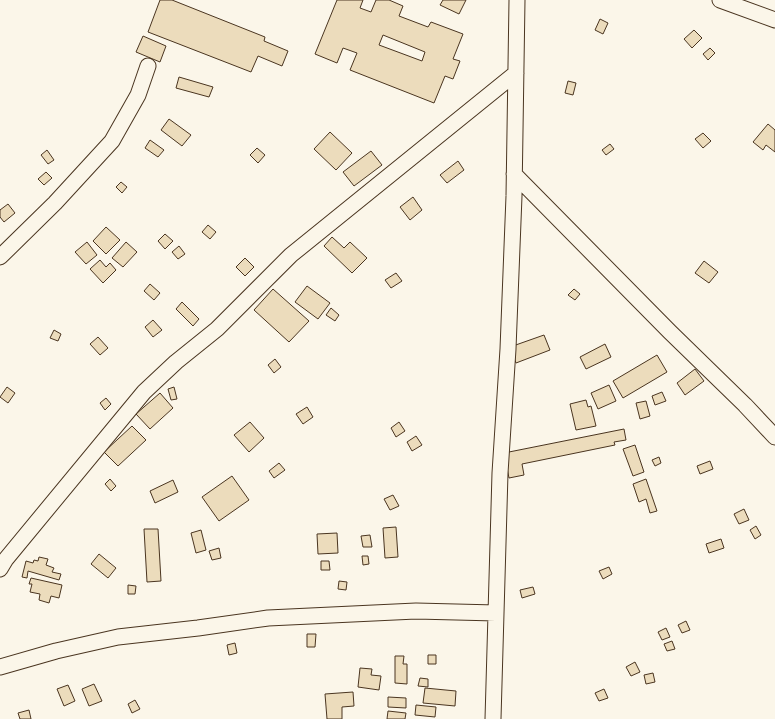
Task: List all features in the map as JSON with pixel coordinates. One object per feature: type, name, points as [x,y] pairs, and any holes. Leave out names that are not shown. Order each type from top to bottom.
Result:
[{"type":"street","points":[[493,719],[500,473],[508,349],[514,174],[517,0]]},
{"type":"street","points":[[720,0],[775,20]]},
{"type":"street","points":[[0,257],[55,203],[112,141],[138,96],[148,66]]},
{"type":"street","points":[[0,569],[6,559],[144,392],[176,362],[217,329],[291,254],[516,73]]},
{"type":"street","points":[[514,174],[670,332],[745,405],[775,437]]},
{"type":"street","points":[[0,667],[56,651],[118,637],[268,618],[416,611],[496,613]]},
{"type":"building","points":[[160,0],[172,0],[265,37],[264,41],[288,51],[282,66],[258,56],[251,72],[148,32]]},
{"type":"building","points":[[337,0],[363,0],[360,8],[371,12],[376,0],[389,0],[403,6],[399,16],[428,27],[431,22],[463,34],[453,59],[460,61],[453,79],[445,76],[434,103],[350,70],[357,53],[343,48],[337,63],[315,54]],"holes":[[[383,35],[425,52],[422,61],[379,45]]]},
{"type":"building","points":[[443,0],[466,0],[459,14],[440,5]]},
{"type":"building","points":[[600,19],[608,23],[603,34],[595,30]]},
{"type":"building","points":[[694,30],[702,38],[692,48],[684,39]]},
{"type":"building","points":[[143,36],[166,46],[160,62],[136,52]]},
{"type":"building","points":[[710,48],[715,53],[708,60],[703,54]]},
{"type":"building","points":[[179,77],[213,87],[209,97],[176,88]]},
{"type":"building","points":[[568,81],[576,83],[573,95],[565,93]]},
{"type":"building","points":[[169,119],[191,135],[182,146],[161,130]]},
{"type":"building","points":[[768,124],[775,130],[775,152],[766,145],[763,150],[753,142]]},
{"type":"building","points":[[330,132],[352,153],[336,170],[314,149]]},
{"type":"building","points":[[703,133],[711,141],[703,148],[695,139]]},
{"type":"building","points":[[150,140],[164,150],[158,157],[145,148]]},
{"type":"building","points":[[610,144],[614,149],[606,155],[602,150]]},
{"type":"building","points":[[257,148],[265,155],[258,163],[250,155]]},
{"type":"building","points":[[47,150],[54,160],[48,164],[41,155]]},
{"type":"building","points":[[371,151],[382,165],[354,186],[343,172]]},
{"type":"building","points":[[458,161],[464,170],[447,183],[440,175]]},
{"type":"building","points":[[46,172],[52,178],[44,185],[38,179]]},
{"type":"building","points":[[121,182],[127,187],[122,193],[116,187]]},
{"type":"building","points":[[413,197],[422,210],[410,220],[400,207]]},
{"type":"building","points":[[8,204],[15,213],[4,222],[0,217],[0,210]]},
{"type":"building","points":[[208,225],[216,232],[210,239],[202,232]]},
{"type":"building","points":[[106,227],[120,240],[106,254],[93,241]]},
{"type":"building","points":[[165,234],[173,241],[165,249],[158,241]]},
{"type":"building","points":[[332,237],[344,248],[350,242],[367,258],[352,273],[324,246]]},
{"type":"building","points":[[87,242],[97,255],[86,264],[75,252]]},
{"type":"building","points":[[126,242],[137,252],[123,267],[112,258]]},
{"type":"building","points":[[179,246],[185,254],[178,259],[172,252]]},
{"type":"building","points":[[245,258],[254,267],[245,276],[236,267]]},
{"type":"building","points":[[100,260],[106,267],[110,263],[116,270],[103,283],[90,269]]},
{"type":"building","points":[[704,261],[718,272],[709,283],[695,273]]},
{"type":"building","points":[[396,273],[402,281],[391,288],[385,280]]},
{"type":"building","points":[[150,284],[160,293],[154,300],[144,291]]},
{"type":"building","points":[[307,286],[330,303],[318,319],[295,302]]},
{"type":"building","points":[[273,289],[309,321],[289,342],[254,310]]},
{"type":"building","points":[[574,289],[580,294],[575,300],[568,295]]},
{"type":"building","points":[[182,302],[199,319],[193,326],[176,309]]},
{"type":"building","points":[[331,308],[339,315],[335,321],[326,315]]},
{"type":"building","points":[[153,320],[162,330],[153,337],[145,327]]},
{"type":"building","points":[[54,330],[61,334],[58,341],[50,338]]},
{"type":"building","points":[[544,335],[550,350],[516,363],[510,347]]},
{"type":"building","points":[[98,337],[108,348],[100,355],[90,344]]},
{"type":"building","points":[[605,344],[611,357],[586,369],[580,357]]},
{"type":"building","points":[[657,355],[667,372],[623,398],[613,381]]},
{"type":"building","points":[[275,359],[281,367],[274,373],[268,365]]},
{"type":"building","points":[[695,369],[704,381],[685,395],[677,383]]},
{"type":"building","points":[[609,385],[616,401],[598,409],[591,393]]},
{"type":"building","points":[[7,387],[15,393],[8,403],[0,397]]},
{"type":"building","points":[[174,387],[177,399],[171,400],[168,389]]},
{"type":"building","points":[[662,392],[666,401],[655,405],[652,396]]},
{"type":"building","points":[[160,393],[173,408],[150,429],[136,414]]},
{"type":"building","points":[[106,398],[111,404],[105,410],[100,403]]},
{"type":"building","points":[[586,400],[588,407],[591,406],[596,426],[576,430],[570,404]]},
{"type":"building","points":[[646,401],[650,416],[640,419],[636,403]]},
{"type":"building","points":[[307,407],[313,417],[303,424],[296,414]]},
{"type":"building","points":[[250,422],[264,438],[249,452],[234,435]]},
{"type":"building","points":[[399,422],[405,431],[396,437],[391,428]]},
{"type":"building","points":[[132,426],[146,440],[118,466],[104,452]]},
{"type":"building","points":[[624,429],[626,440],[614,442],[615,445],[522,464],[524,475],[509,478],[504,453]]},
{"type":"building","points":[[416,436],[422,445],[412,451],[407,442]]},
{"type":"building","points":[[635,445],[644,472],[633,476],[623,449]]},
{"type":"building","points":[[659,457],[661,463],[655,466],[652,460]]},
{"type":"building","points":[[710,461],[713,469],[700,474],[697,466]]},
{"type":"building","points":[[279,463],[285,470],[274,478],[269,471]]},
{"type":"building","points":[[232,476],[249,500],[219,521],[202,497]]},
{"type":"building","points":[[110,479],[116,486],[111,491],[105,484]]},
{"type":"building","points":[[646,479],[657,511],[650,513],[646,499],[639,502],[633,484]]},
{"type":"building","points":[[173,480],[178,492],[155,503],[150,491]]},
{"type":"building","points":[[393,495],[399,506],[390,510],[384,499]]},
{"type":"building","points":[[744,509],[749,520],[739,524],[734,514]]},
{"type":"building","points":[[756,526],[761,535],[755,539],[750,530]]},
{"type":"building","points":[[396,527],[398,557],[385,558],[383,528]]},
{"type":"building","points":[[144,529],[158,529],[161,581],[147,582]]},
{"type":"building","points":[[201,530],[206,550],[196,553],[191,533]]},
{"type":"building","points":[[337,533],[338,553],[318,554],[317,534]]},
{"type":"building","points":[[370,535],[372,547],[363,547],[361,536]]},
{"type":"building","points":[[721,539],[724,548],[709,553],[706,544]]},
{"type":"building","points":[[219,548],[221,558],[212,560],[209,551]]},
{"type":"building","points":[[99,554],[116,568],[108,578],[91,564]]},
{"type":"building","points":[[362,556],[368,556],[369,564],[363,565]]},
{"type":"building","points":[[39,557],[48,559],[46,565],[54,568],[52,572],[61,574],[59,580],[28,571],[27,578],[22,577],[26,561],[33,563],[34,560],[38,561]]},
{"type":"building","points":[[321,561],[329,561],[330,570],[321,570]]},
{"type":"building","points":[[609,567],[612,574],[603,579],[599,571]]},
{"type":"building","points":[[31,578],[62,585],[59,598],[51,596],[49,603],[39,600],[40,594],[30,592],[32,584],[29,584]]},
{"type":"building","points":[[339,581],[347,582],[346,590],[338,589]]},
{"type":"building","points":[[128,585],[136,586],[135,594],[128,594]]},
{"type":"building","points":[[533,587],[535,594],[522,598],[520,590]]},
{"type":"building","points":[[686,621],[690,630],[682,633],[678,625]]},
{"type":"building","points":[[666,628],[670,637],[662,640],[658,632]]},
{"type":"building","points":[[307,634],[316,634],[315,647],[307,647]]},
{"type":"building","points":[[672,641],[675,649],[667,651],[664,644]]},
{"type":"building","points":[[235,643],[237,653],[229,655],[227,645]]},
{"type":"building","points":[[428,655],[436,655],[436,664],[428,664]]},
{"type":"building","points":[[395,656],[404,656],[403,664],[407,664],[407,684],[395,683]]},
{"type":"building","points":[[635,662],[640,672],[631,676],[626,667]]},
{"type":"building","points":[[360,668],[372,669],[371,675],[381,676],[379,690],[358,687]]},
{"type":"building","points":[[653,673],[655,682],[646,684],[644,675]]},
{"type":"building","points":[[420,678],[428,679],[428,687],[418,686]]},
{"type":"building","points":[[94,684],[102,701],[89,706],[82,689]]},
{"type":"building","points":[[68,685],[75,701],[64,706],[57,689]]},
{"type":"building","points":[[425,688],[456,691],[455,706],[423,703]]},
{"type":"building","points":[[604,689],[608,698],[599,701],[595,693]]},
{"type":"building","points":[[353,692],[354,706],[342,707],[342,719],[327,719],[325,694]]},
{"type":"building","points":[[388,697],[406,698],[406,708],[388,707]]},
{"type":"building","points":[[135,700],[140,709],[132,713],[128,704]]},
{"type":"building","points":[[416,705],[436,707],[435,717],[415,715]]},
{"type":"building","points":[[29,710],[31,719],[20,719],[18,713]]},
{"type":"building","points":[[388,711],[406,713],[405,719],[387,719]]}]
